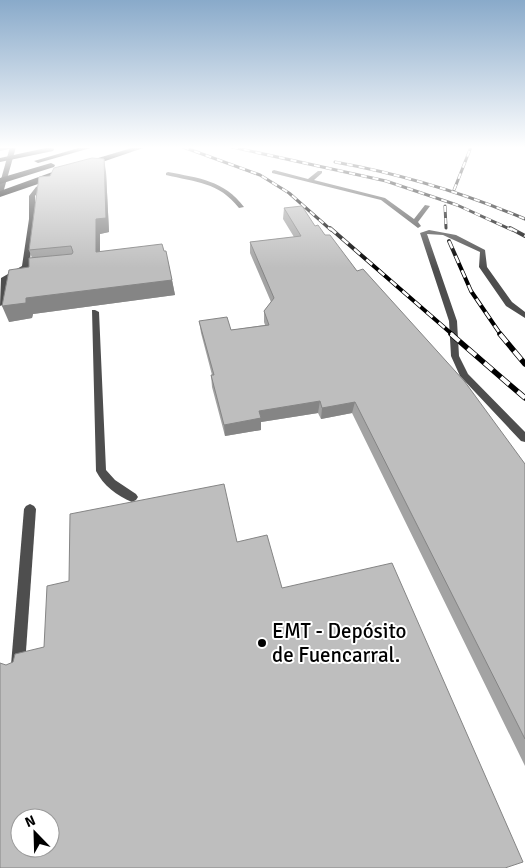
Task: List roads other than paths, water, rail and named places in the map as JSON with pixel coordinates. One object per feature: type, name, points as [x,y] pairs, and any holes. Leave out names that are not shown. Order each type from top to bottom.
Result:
[{"type":"highway","points":[[0,194],[17,188]]},
{"type":"lane","points":[[22,270],[25,267],[32,219],[32,196],[35,191],[41,188]]},
{"type":"lane","points":[[222,188],[229,192],[241,207]]},
{"type":"lane","points":[[338,188],[384,198],[415,222],[423,233],[453,321],[456,356],[464,376],[525,438]]},
{"type":"lane","points":[[415,222],[427,206]]},
{"type":"lane","points":[[423,233],[427,231],[435,232],[467,241],[484,251],[482,267],[509,304],[525,316]]},
{"type":"lane","points":[[0,304],[7,275],[22,270],[35,269]]},
{"type":"lane","points":[[95,312],[101,471],[108,482],[119,491],[132,497]]},
{"type":"lane","points":[[18,666],[30,509]]},
{"type":"railway","points":[[280,188],[331,230]]},
{"type":"railway","points":[[405,188],[457,205],[512,230]]},
{"type":"railway","points":[[439,188],[525,219]]},
{"type":"railway","points":[[445,206],[446,228]]},
{"type":"railway","points":[[330,228],[453,335]]},
{"type":"railway","points":[[510,228],[525,236]]},
{"type":"railway","points":[[449,241],[471,291],[501,335]]},
{"type":"railway","points":[[451,334],[525,398]]},
{"type":"railway","points":[[500,334],[525,364]]},
{"type":"place","name":"EMT - Depósito de Fuencarral.","points":[[262,643]]}]
